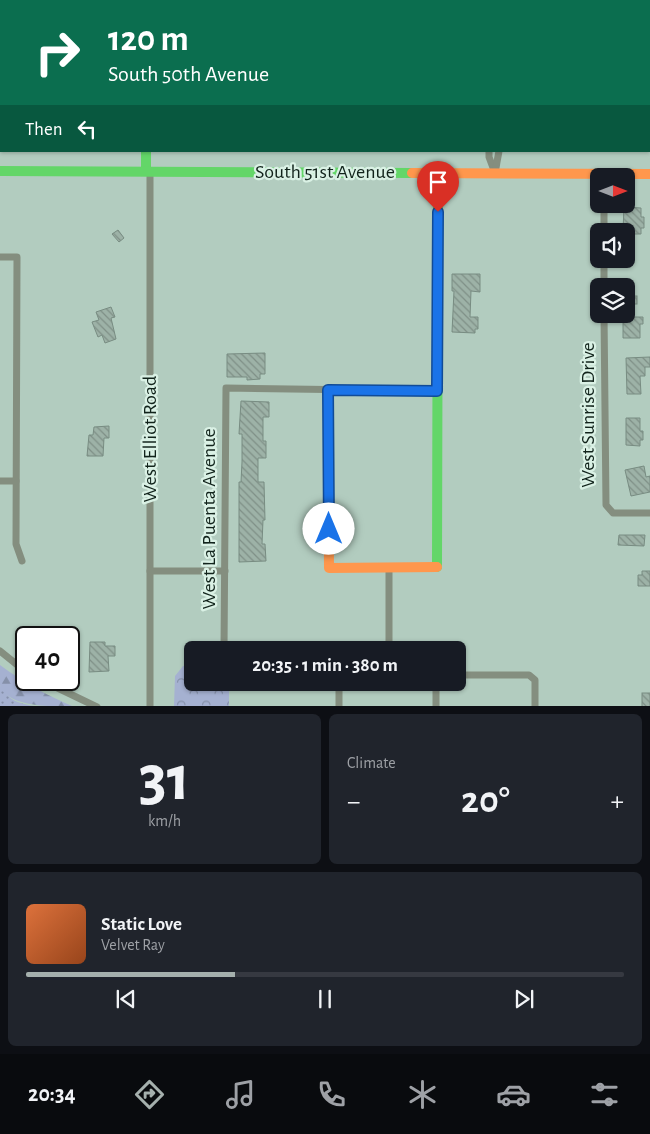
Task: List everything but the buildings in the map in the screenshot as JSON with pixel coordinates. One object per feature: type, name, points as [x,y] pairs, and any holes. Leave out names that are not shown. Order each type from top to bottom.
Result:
[{"type":"street","name":"West Elliot Road","points":[[146,152],[148,171],[150,706]]},
{"type":"street","points":[[489,152],[495,173]]},
{"type":"street","points":[[495,173],[499,152]]},
{"type":"street","name":"South 51st Avenue","points":[[0,171],[590,175]]},
{"type":"street","points":[[437,391],[328,390],[329,568],[437,568],[438,173]]},
{"type":"street","name":"South 51st Avenue","points":[[635,174],[650,174]]},
{"type":"street","points":[[0,256],[17,257],[16,544],[22,560]]},
{"type":"street","name":"West Sunrise Drive","points":[[604,323],[604,492],[606,505],[613,513],[650,513]]},
{"type":"street","name":"West La Puenta Avenue","points":[[224,641],[226,388],[328,390]]},
{"type":"street","points":[[0,481],[16,481]]},
{"type":"street","points":[[389,569],[389,641]]},
{"type":"street","points":[[150,571],[225,571]]},
{"type":"street","points":[[0,651],[15,663]]},
{"type":"street","points":[[466,675],[525,675],[533,677],[535,684],[535,706]]},
{"type":"street","points":[[65,691],[97,706]]},
{"type":"street","points":[[339,691],[339,706]]},
{"type":"street","points":[[436,691],[436,706]]},
{"type":"green space","points":[[0,665],[15,676],[15,691],[41,691],[72,706],[42,706],[20,702],[11,698],[0,685]]},
{"type":"green space","points":[[184,666],[184,691],[229,691],[229,706],[174,706],[175,676]]},
{"type":"green space","points":[[0,685],[10,698],[23,704],[34,706],[0,706]]},
{"type":"traffic: fast","points":[[146,152],[146,170]]},
{"type":"traffic: fast","points":[[0,171],[412,173]]},
{"type":"traffic: fast","points":[[437,567],[438,173]]},
{"type":"traffic: slow","points":[[412,173],[650,174]]},
{"type":"traffic: slow","points":[[328,390],[329,568],[437,567]]},
{"type":"route","points":[[329,529],[328,390],[437,391],[438,212]]}]
